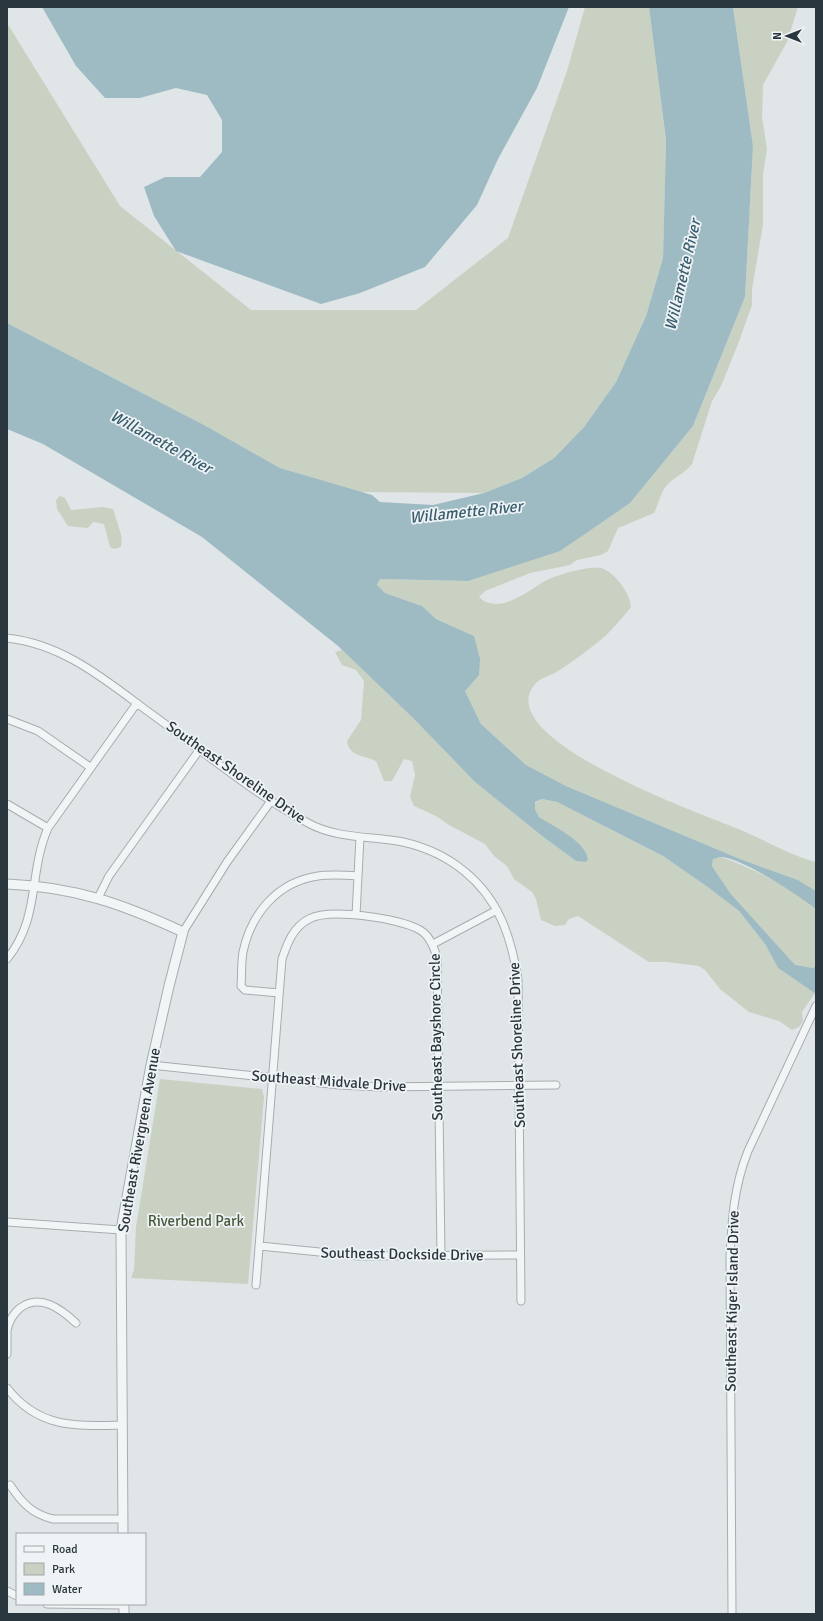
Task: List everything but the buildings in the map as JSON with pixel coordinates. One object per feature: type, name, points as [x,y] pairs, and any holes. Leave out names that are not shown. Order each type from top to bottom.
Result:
[{"type":"street","name":"Southeast Shoreline Drive","points":[[7,638],[36,644],[62,653],[86,666],[271,801],[322,830],[360,837],[402,842],[428,849],[464,871],[482,888],[507,927],[513,948],[518,979],[521,1301]]},
{"type":"street","points":[[7,959],[20,942],[26,929],[31,912],[39,851],[48,828],[137,703]]},
{"type":"street","points":[[7,719],[38,731],[90,767]]},
{"type":"street","points":[[98,898],[109,876],[200,749]]},
{"type":"street","name":"Southeast Rivergreen Avenue","points":[[123,1533],[121,1230],[151,1064],[173,967],[183,932],[227,862],[271,801]]},
{"type":"street","points":[[7,804],[48,828]]},
{"type":"street","points":[[356,915],[360,837]]},
{"type":"street","points":[[279,993],[245,990],[241,986],[244,947],[249,929],[262,907],[278,892],[317,876],[358,876]]},
{"type":"street","points":[[7,884],[35,886],[98,898],[130,908],[183,932]]},
{"type":"street","points":[[433,944],[497,910]]},
{"type":"street","name":"Southeast Bayshore Circle","points":[[256,1285],[282,959],[289,940],[296,930],[308,919],[321,915],[356,915],[402,922],[421,931],[433,944],[437,958],[441,1256]]},
{"type":"street","name":"Southeast Kiger Island Drive","points":[[732,1614],[730,1256],[734,1200],[741,1168],[748,1151],[816,1006]]},
{"type":"street","name":"Southeast Midvale Drive","points":[[151,1064],[340,1085],[438,1087],[556,1085]]},
{"type":"street","points":[[7,1222],[121,1230]]},
{"type":"street","name":"Southeast Dockside Drive","points":[[260,1246],[359,1256],[520,1255]]},
{"type":"street","points":[[7,1354],[7,1330],[11,1318],[16,1312],[28,1304],[36,1302],[51,1305],[76,1323]]},
{"type":"street","points":[[7,1388],[21,1404],[52,1422],[72,1425],[122,1425]]},
{"type":"street","points":[[10,1485],[27,1507],[43,1516],[53,1519],[123,1519]]},
{"type":"street","points":[[7,1591],[16,1596]]},
{"type":"street","points":[[66,1605],[124,1608]]},
{"type":"green space","points":[[585,7],[649,7],[666,140],[663,258],[646,316],[616,382],[584,427],[554,458],[522,478],[484,493],[359,492],[280,468],[206,426],[7,323],[7,23],[120,206],[251,310],[416,310],[508,238],[567,71]]},
{"type":"green space","points":[[733,7],[798,7],[787,42],[763,85],[762,117],[767,149],[763,175],[763,225],[752,289],[752,305],[721,386],[712,401],[692,464],[665,487],[654,513],[618,528],[608,551],[601,555],[577,560],[570,565],[530,573],[485,591],[479,597],[487,602],[495,604],[504,603],[513,600],[545,581],[566,573],[583,569],[604,569],[613,575],[626,591],[631,607],[613,628],[598,642],[558,671],[536,683],[530,692],[531,712],[548,734],[576,754],[611,774],[685,808],[746,832],[785,851],[816,862],[816,891],[798,880],[740,859],[566,786],[526,765],[481,724],[465,691],[469,685],[474,636],[436,619],[422,606],[385,593],[377,586],[380,579],[468,581],[630,503],[693,426],[745,297],[753,146]]},
{"type":"green space","points":[[60,496],[65,498],[71,510],[103,507],[113,509],[122,538],[121,547],[114,549],[110,547],[104,524],[93,522],[88,528],[68,526],[57,509],[56,500]]},
{"type":"green space","points":[[342,650],[413,718],[475,782],[542,836],[576,861],[585,862],[539,817],[535,809],[535,803],[542,799],[557,802],[663,856],[739,911],[765,944],[778,968],[815,993],[802,1012],[803,1021],[799,1027],[792,1030],[779,1021],[749,1012],[720,989],[705,970],[699,966],[667,962],[649,962],[578,916],[569,919],[565,925],[555,926],[541,920],[536,899],[532,892],[514,879],[507,866],[494,856],[485,844],[449,825],[436,816],[414,806],[410,797],[415,775],[412,761],[404,759],[392,781],[384,781],[376,761],[354,753],[348,746],[347,741],[361,720],[364,681],[356,670],[342,665],[335,652]]},
{"type":"green space","points":[[721,857],[771,879],[816,909],[816,966],[813,968],[795,966],[730,893],[712,866],[713,859]]},
{"type":"green space","name":"Riverbend Park","points":[[160,1079],[262,1089],[264,1097],[248,1284],[131,1278],[134,1270],[136,1227]]},
{"type":"water","points":[[42,7],[569,7],[537,88],[498,159],[477,205],[425,267],[360,293],[321,304],[176,251],[154,216],[144,187],[165,177],[200,177],[222,152],[222,120],[207,95],[176,88],[140,98],[105,98],[76,66]]},
{"type":"water","name":"Willamette River","points":[[649,7],[733,7],[753,146],[745,297],[693,426],[630,503],[560,551],[468,581],[380,579],[377,585],[385,593],[422,606],[436,619],[474,636],[480,659],[479,675],[465,691],[481,724],[526,765],[566,786],[740,859],[798,880],[816,891],[816,909],[797,895],[744,864],[722,857],[713,859],[712,866],[730,893],[795,965],[813,968],[816,966],[816,994],[778,968],[765,944],[739,911],[663,856],[557,802],[542,799],[535,802],[535,809],[539,817],[568,835],[582,847],[588,860],[585,862],[576,861],[542,836],[475,782],[413,718],[338,646],[202,537],[43,444],[7,429],[7,323],[206,426],[280,468],[372,495],[380,502],[433,505],[484,493],[522,478],[554,458],[584,427],[616,382],[646,316],[663,258],[666,140]]}]
